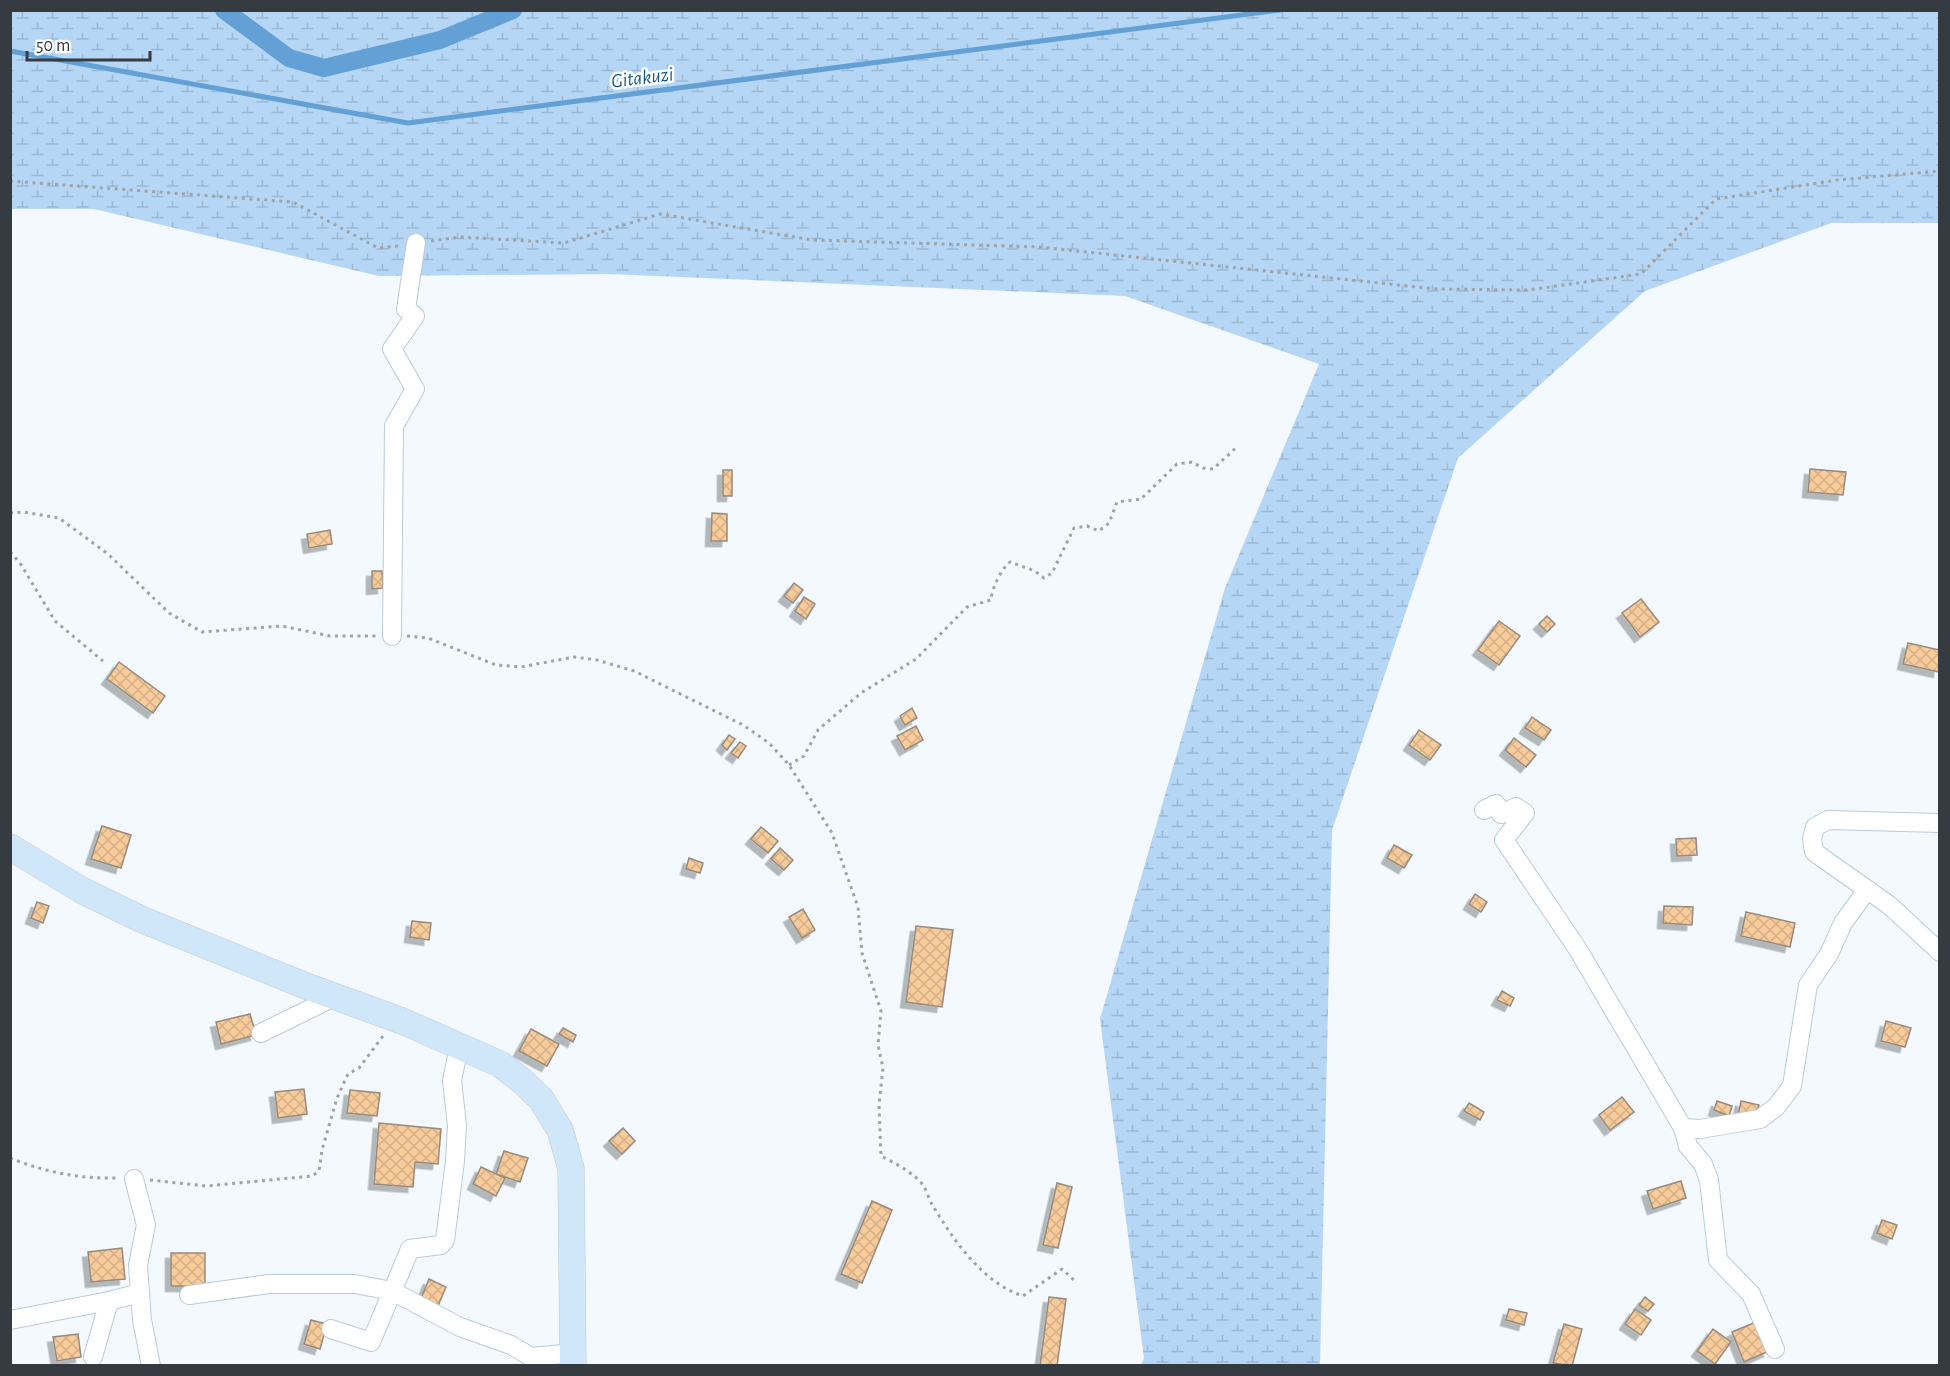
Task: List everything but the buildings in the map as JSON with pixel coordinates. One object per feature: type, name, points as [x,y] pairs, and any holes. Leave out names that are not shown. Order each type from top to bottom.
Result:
[{"type":"main road","points":[[10,847],[84,891],[143,920],[334,997],[391,1017],[500,1064],[522,1081],[546,1106],[567,1148],[571,1168],[574,1359]]},
{"type":"street","points":[[392,636],[394,426],[416,389],[392,349],[415,316],[405,309],[416,243]]},
{"type":"street","points":[[1484,810],[1496,804],[1501,814],[1516,807],[1525,813],[1504,840],[1577,948],[1683,1128],[1688,1146],[1703,1164],[1708,1180],[1718,1260],[1751,1294],[1775,1349]]},
{"type":"street","points":[[1940,823],[1828,820],[1815,827],[1812,839],[1814,852],[1889,905],[1940,952]]},
{"type":"street","points":[[1683,1128],[1700,1128],[1760,1119],[1776,1107],[1792,1086],[1808,985],[1829,954],[1843,923],[1867,890]]},
{"type":"street","points":[[261,1033],[334,997]]},
{"type":"street","points":[[331,1329],[371,1342],[410,1249],[441,1245],[445,1240],[457,1125],[452,1081],[459,1046]]},
{"type":"street","points":[[134,1179],[146,1225],[138,1265],[142,1320],[151,1365]]},
{"type":"street","points":[[189,1295],[268,1284],[340,1282],[392,1291],[460,1327],[511,1345],[531,1357],[574,1359]]},
{"type":"street","points":[[10,1320],[140,1293]]},
{"type":"street","points":[[93,1357],[109,1301]]},
{"type":"path","points":[[10,181],[293,202],[378,248],[460,237],[564,243],[660,214],[812,240],[1039,247],[1436,289],[1528,290],[1641,274],[1716,200],[1837,180],[1940,171]]},
{"type":"path","points":[[789,765],[804,756],[818,730],[861,693],[916,659],[967,607],[991,600],[992,591],[1004,567],[1010,562],[1044,578],[1052,573],[1074,528],[1087,526],[1100,531],[1109,523],[1117,502],[1141,499],[1177,464],[1192,462],[1203,468],[1213,469],[1238,446]]},
{"type":"path","points":[[10,513],[24,512],[59,518],[108,555],[170,613],[202,632],[282,626],[330,636],[428,638],[496,665],[521,667],[574,657],[597,660],[634,671],[743,725],[769,743],[789,765],[832,833],[858,907],[862,953],[881,1011],[878,1045],[883,1068],[879,1105],[881,1156],[895,1163],[923,1185],[934,1209],[960,1245],[989,1278],[1004,1290],[1023,1296],[1062,1269],[1076,1282]]},
{"type":"path","points":[[10,552],[20,563],[55,621],[103,661]]},
{"type":"path","points":[[10,1158],[48,1171],[72,1176],[206,1186],[312,1176],[320,1171],[322,1150],[337,1098],[348,1074],[359,1068],[374,1050],[386,1031],[391,1017]]},
{"type":"green space","points":[[10,11],[1939,11],[1939,223],[1831,223],[1645,291],[1458,458],[1332,830],[1320,1365],[1141,1365],[1144,1358],[1100,1019],[1225,588],[1319,364],[1125,296],[609,274],[379,276],[94,209],[11,209]]},
{"type":"waterway","points":[[224,10],[289,58],[324,68],[440,40],[513,10]]},
{"type":"waterway","name":"Gitakuzi","points":[[10,51],[408,123],[1280,10]]}]
